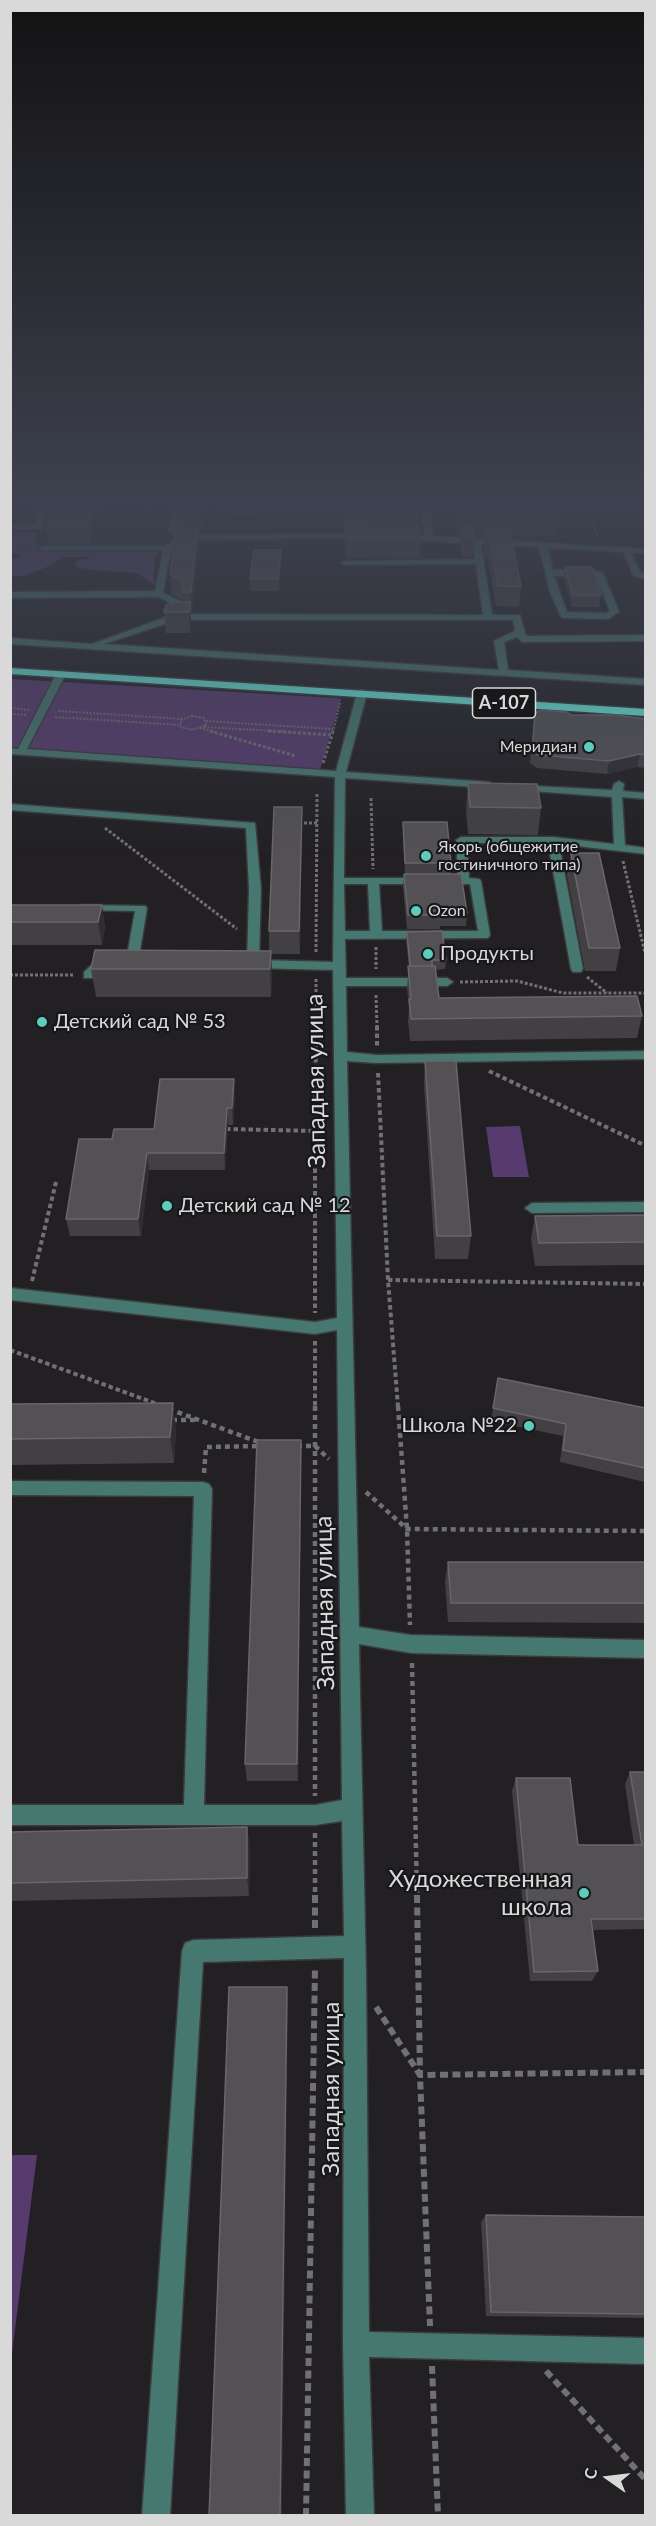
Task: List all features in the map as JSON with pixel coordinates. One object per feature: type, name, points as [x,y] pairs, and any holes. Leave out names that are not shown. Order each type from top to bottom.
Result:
[{"type":"highway","name":"А-107","points":[[10,671],[645,713]]},
{"type":"street","points":[[87,647],[162,621]]},
{"type":"street","points":[[519,621],[522,639],[645,638]]},
{"type":"street","points":[[504,673],[499,641],[520,632]]},
{"type":"street","points":[[10,641],[645,682]]},
{"type":"street","points":[[61,674],[41,713],[16,752],[340,775],[618,789],[645,796]]},
{"type":"street","name":"Западная улица","points":[[360,2516],[355,1973],[338,881],[340,775],[362,693]]},
{"type":"street","points":[[618,789],[620,848]]},
{"type":"street","points":[[10,807],[251,825],[255,942],[248,964],[316,965],[339,974],[447,982]]},
{"type":"street","points":[[465,881],[461,840],[553,840],[645,851]]},
{"type":"street","points":[[553,840],[577,969]]},
{"type":"street","points":[[338,881],[475,881],[484,935],[339,935]]},
{"type":"street","points":[[373,881],[376,935]]},
{"type":"street","points":[[70,908],[141,908],[132,961]]},
{"type":"street","points":[[88,975],[103,961],[154,961]]},
{"type":"street","points":[[339,1056],[377,1059],[645,1055]]},
{"type":"street","points":[[532,1208],[645,1206]]},
{"type":"street","points":[[10,1294],[315,1328],[345,1323]]},
{"type":"street","points":[[10,1488],[203,1489],[194,1815]]},
{"type":"street","points":[[349,1634],[411,1644],[645,1649]]},
{"type":"street","points":[[10,1815],[315,1815],[352,1809]]},
{"type":"street","points":[[156,2516],[193,1951],[354,1947]]},
{"type":"street","points":[[357,2344],[645,2351]]},
{"type":"path","points":[[322,764],[341,699]]},
{"type":"path","points":[[10,708],[41,713],[180,725],[188,729],[332,735]]},
{"type":"path","points":[[10,714],[41,713],[183,719],[196,716],[206,721],[333,729]]},
{"type":"path","points":[[180,725],[183,719]]},
{"type":"path","points":[[202,728],[206,721]]},
{"type":"path","points":[[202,728],[300,758]]},
{"type":"path","points":[[306,2516],[315,1949],[317,794]]},
{"type":"path","points":[[371,798],[373,881]]},
{"type":"path","points":[[84,813],[255,942]]},
{"type":"path","points":[[295,823],[317,823]]},
{"type":"path","points":[[620,848],[645,957]]},
{"type":"path","points":[[577,969],[607,993]]},
{"type":"path","points":[[10,975],[88,975]]},
{"type":"path","points":[[447,982],[516,981],[563,993],[645,993]]},
{"type":"path","points":[[460,1058],[645,1146]]},
{"type":"path","points":[[377,1059],[388,1280],[407,1529],[420,2075],[438,2516]]},
{"type":"path","points":[[226,1129],[315,1131]]},
{"type":"path","points":[[28,1297],[56,1182]]},
{"type":"path","points":[[388,1280],[645,1284]]},
{"type":"path","points":[[10,1350],[270,1446],[206,1447],[203,1489]]},
{"type":"path","points":[[164,1420],[199,1420]]},
{"type":"path","points":[[292,1446],[315,1446]]},
{"type":"path","points":[[407,1529],[645,1531]]},
{"type":"path","points":[[355,1973],[420,2075]]},
{"type":"path","points":[[420,2075],[645,2072]]},
{"type":"path","points":[[525,2348],[645,2480]]},
{"type":"shaded area","points":[[11,679],[341,699],[319,773],[11,749]]},
{"type":"shaded area","points":[[520,1126],[529,1177],[493,1177],[486,1127]]},
{"type":"shaded area","points":[[10,2155],[37,2155],[11,2361]]},
{"type":"building","name":"Меридиан","points":[[541,710],[567,712],[571,715],[617,715],[645,719],[645,755],[640,754],[609,761],[538,755],[532,751],[535,713]]},
{"type":"building","points":[[468,783],[537,784],[541,808],[470,807]]},
{"type":"building","points":[[274,807],[302,807],[299,931],[269,931]]},
{"type":"building","name":"Якорь (общежитие гостиничного типа)","points":[[403,822],[447,822],[451,863],[405,863]]},
{"type":"building","points":[[571,853],[599,853],[620,948],[589,948]]},
{"type":"building","points":[[404,874],[461,874],[467,913],[408,915]]},
{"type":"building","points":[[10,905],[102,905],[98,922],[10,922]]},
{"type":"building","points":[[442,931],[446,960],[432,960],[432,966],[410,966],[407,932]]},
{"type":"building","points":[[95,950],[271,951],[270,969],[91,969]]},
{"type":"building","points":[[408,966],[435,966],[439,998],[637,996],[642,1016],[411,1019]]},
{"type":"building","points":[[425,1061],[456,1061],[471,1236],[437,1236]]},
{"type":"building","points":[[160,1079],[234,1079],[232,1108],[227,1108],[224,1153],[147,1153],[138,1219],[66,1219],[79,1139],[112,1139],[114,1129],[154,1129]]},
{"type":"building","points":[[645,1215],[645,1242],[539,1243],[535,1216]]},
{"type":"building","points":[[498,1378],[645,1408],[645,1468],[563,1450],[566,1424],[493,1408]]},
{"type":"building","points":[[173,1403],[170,1437],[10,1439],[10,1404]]},
{"type":"building","points":[[257,1440],[301,1440],[297,1764],[245,1764]]},
{"type":"building","points":[[448,1562],[645,1562],[645,1603],[451,1603]]},
{"type":"building","name":"Художественная школа","points":[[630,1772],[645,1772],[645,1919],[591,1919],[598,1971],[534,1972],[516,1778],[570,1778],[578,1845],[642,1845]]},
{"type":"building","points":[[247,1827],[247,1878],[10,1883],[10,1832]]},
{"type":"building","points":[[229,1987],[287,1987],[280,2516],[209,2516]]},
{"type":"building","points":[[486,2215],[645,2217],[645,2314],[491,2312]]},
{"type":"place","name":"Меридиан","points":[[589,747]]},
{"type":"place","name":"Якорь (общежитие гостиничного типа)","points":[[426,856]]},
{"type":"place","name":"Ozon","points":[[416,911]]},
{"type":"place","name":"Продукты","points":[[428,954]]},
{"type":"place","name":"Детский сад № 53","points":[[42,1022]]},
{"type":"place","name":"Детский сад № 12","points":[[167,1206]]},
{"type":"place","name":"Школа №22","points":[[529,1426]]},
{"type":"place","name":"Художественная школа","points":[[584,1893]]}]
